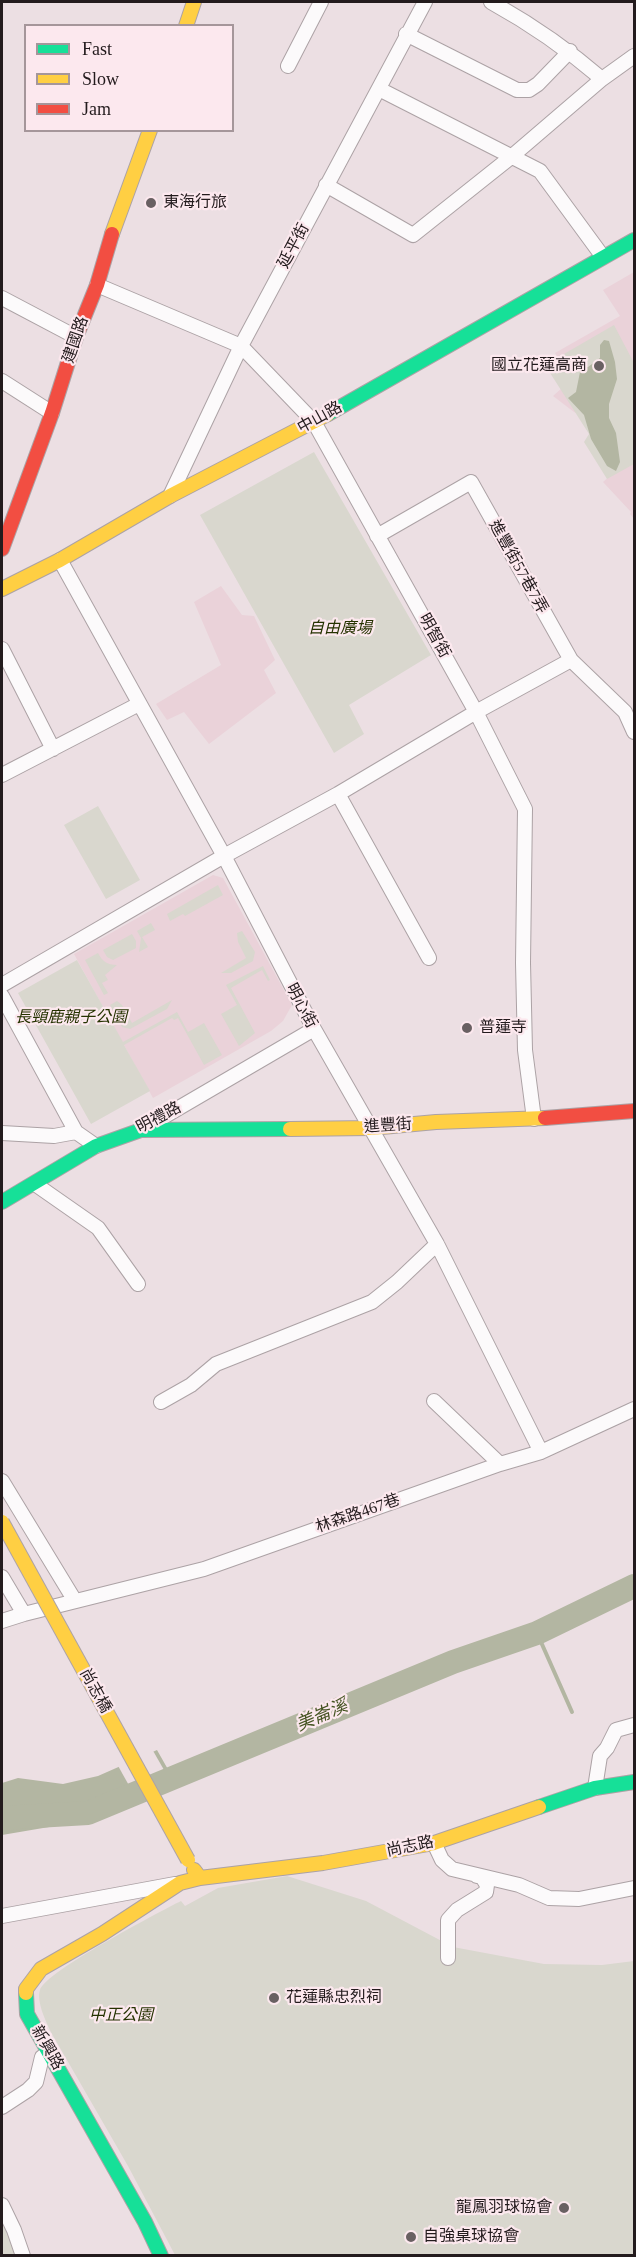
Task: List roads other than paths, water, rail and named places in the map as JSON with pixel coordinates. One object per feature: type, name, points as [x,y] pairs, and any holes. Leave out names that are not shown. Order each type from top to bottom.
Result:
[{"type":"street","points":[[187,24],[194,2]]},
{"type":"street","points":[[288,66],[321,2]]},
{"type":"street","name":"延平街","points":[[170,496],[241,346],[425,2]]},
{"type":"street","points":[[491,2],[516,15],[570,51],[602,78]]},
{"type":"street","points":[[406,34],[517,90],[529,90],[538,84],[570,51]]},
{"type":"street","points":[[326,185],[413,235],[511,157],[602,78],[634,56]]},
{"type":"street","points":[[379,89],[540,171],[603,257]]},
{"type":"street","name":"建國路","points":[[2,549],[52,413],[76,337],[97,285],[109,242],[149,132]]},
{"type":"street","name":"中山路","points":[[2,589],[60,560],[170,496],[314,422],[634,240]]},
{"type":"street","name":"明智街","points":[[97,285],[241,346],[314,422],[476,712],[525,809],[523,963],[525,1050],[534,1119]]},
{"type":"street","points":[[2,298],[76,337]]},
{"type":"street","points":[[2,381],[52,413]]},
{"type":"street","name":"進豐街57巷7弄","points":[[377,536],[471,482],[571,660],[625,712],[634,732]]},
{"type":"street","name":"明心街","points":[[60,560],[224,856],[314,1029],[437,1244],[541,1452]]},
{"type":"street","points":[[2,649],[53,748]]},
{"type":"street","points":[[2,985],[224,856],[338,794],[476,712],[571,660]]},
{"type":"street","points":[[2,775],[140,704]]},
{"type":"street","points":[[338,794],[429,958]]},
{"type":"street","points":[[2,996],[76,1132],[96,1146]]},
{"type":"street","name":"明禮路","points":[[2,1203],[96,1146],[141,1130],[314,1029]]},
{"type":"street","name":"進豐街","points":[[141,1130],[371,1128],[634,1111]]},
{"type":"street","points":[[2,1133],[54,1136],[76,1132]]},
{"type":"street","points":[[35,1185],[98,1228],[138,1284]]},
{"type":"street","points":[[161,1402],[191,1385],[216,1364],[372,1302],[437,1244]]},
{"type":"street","points":[[434,1401],[500,1464]]},
{"type":"street","name":"林森路467巷","points":[[2,1621],[204,1569],[500,1464],[541,1452],[634,1409]]},
{"type":"street","points":[[2,1481],[75,1601]]},
{"type":"street","name":"尚志橋","points":[[2,1522],[200,1878]]},
{"type":"street","points":[[2,1577],[24,1614]]},
{"type":"street","points":[[595,1788],[600,1756],[616,1730],[634,1725]]},
{"type":"street","name":"尚志路","points":[[200,1878],[312,1864],[434,1843],[595,1788],[634,1782]]},
{"type":"street","points":[[434,1843],[443,1869],[519,1885],[549,1898],[579,1899],[634,1888]]},
{"type":"street","points":[[448,1958],[448,1920],[457,1910],[486,1892],[487,1885],[482,1876]]},
{"type":"street","name":"新興路","points":[[161,2256],[145,2222],[27,2014],[26,1989],[41,1969],[102,1935],[180,1883],[200,1878]]},
{"type":"street","points":[[2,1916],[180,1883]]},
{"type":"street","points":[[2,2107],[36,2082],[42,2058],[50,2053]]},
{"type":"street","points":[[2,2205],[23,2256]]},
{"type":"waterway","name":"美崙溪","points":[[2,1818],[88,1813],[453,1662],[537,1633],[634,1586]]},
{"type":"waterway","points":[[537,1633],[572,1712]]},
{"type":"place","name":"東海行旅","points":[[151,203]]},
{"type":"place","name":"國立花蓮高商","points":[[599,366]]},
{"type":"place","name":"普蓮寺","points":[[467,1028]]},
{"type":"place","name":"花蓮縣忠烈祠","points":[[274,1998]]},
{"type":"place","name":"龍鳳羽球協會","points":[[564,2208]]},
{"type":"place","name":"自強桌球協會","points":[[411,2237]]},
{"type":"park label","name":"自由廣場","points":[[340,629]]},
{"type":"park label","name":"長頸鹿親子公園","points":[[71,1018]]},
{"type":"park label","name":"中正公園","points":[[121,2016]]}]
